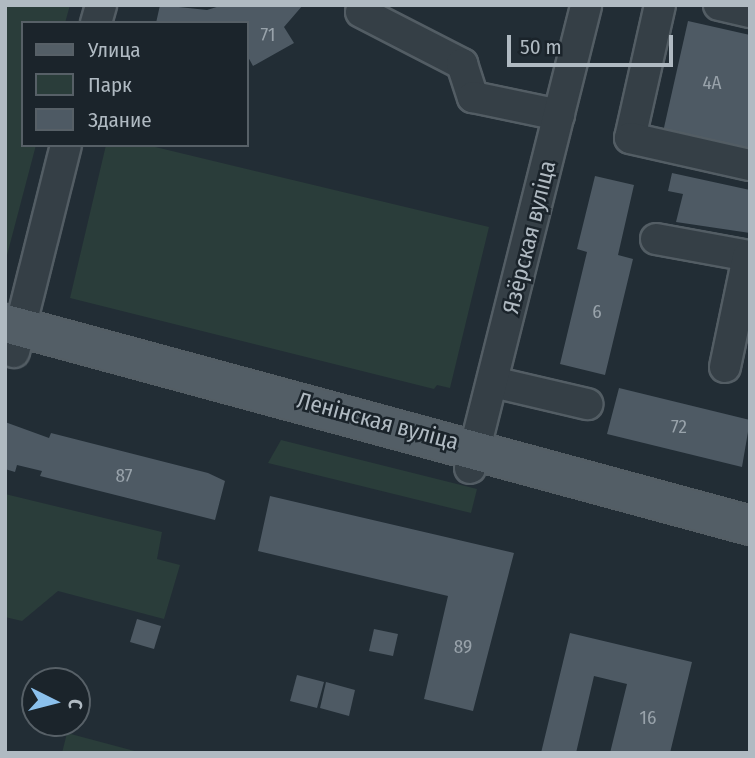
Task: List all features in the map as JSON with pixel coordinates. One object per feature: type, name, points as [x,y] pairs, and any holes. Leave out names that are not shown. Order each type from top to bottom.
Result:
[{"type":"main road","name":"Ленінская вуліца","points":[[11,338],[473,458],[750,525]]},
{"type":"main road","name":"Ленінская вуліца","points":[[473,458],[750,550]]},
{"type":"street","name":"Язёрская вуліца","points":[[473,458],[586,5]]},
{"type":"street","points":[[660,5],[630,138],[750,165]]},
{"type":"street","points":[[719,5],[750,12]]},
{"type":"street","points":[[361,12],[462,64],[473,97],[559,115]]},
{"type":"street","points":[[11,338],[65,147]]},
{"type":"street","points":[[656,239],[749,256],[725,367]]},
{"type":"street","points":[[493,382],[587,404]]},
{"type":"green space","points":[[5,5],[70,5],[66,21],[21,21],[21,147],[35,147],[6,259]]},
{"type":"green space","points":[[106,147],[155,147],[489,227],[450,388],[437,385],[434,389],[70,298]]},
{"type":"green space","points":[[281,440],[477,489],[471,513],[268,463]]},
{"type":"green space","points":[[5,494],[162,532],[157,559],[180,565],[164,619],[58,591],[22,621],[5,617]]},
{"type":"green space","points":[[66,737],[82,737],[142,753],[62,753]]},
{"type":"building","points":[[160,5],[207,10],[223,5],[303,5],[284,27],[294,43],[253,66],[248,57],[248,21],[156,21]]},
{"type":"building","points":[[688,21],[750,35],[750,151],[663,132]]},
{"type":"building","points":[[672,173],[750,190],[750,233],[676,222],[683,194],[668,191]]},
{"type":"building","points":[[595,176],[634,185],[618,255],[633,259],[605,375],[560,364],[587,252],[577,249]]},
{"type":"building","points":[[619,388],[750,420],[742,467],[607,434]]},
{"type":"building","points":[[5,422],[49,438],[51,433],[208,473],[225,481],[215,520],[40,476],[42,471],[17,465],[15,472],[5,469]]},
{"type":"building","points":[[270,496],[514,553],[473,711],[424,699],[448,596],[258,551]]},
{"type":"building","points":[[137,619],[161,626],[154,649],[130,642]]},
{"type":"building","points":[[374,629],[398,634],[393,656],[369,651]]},
{"type":"building","points":[[570,633],[692,662],[670,753],[610,753],[627,684],[594,676],[576,753],[541,753]]},
{"type":"building","points":[[297,675],[324,682],[317,708],[290,701]]},
{"type":"building","points":[[326,682],[355,690],[349,716],[320,708]]}]
